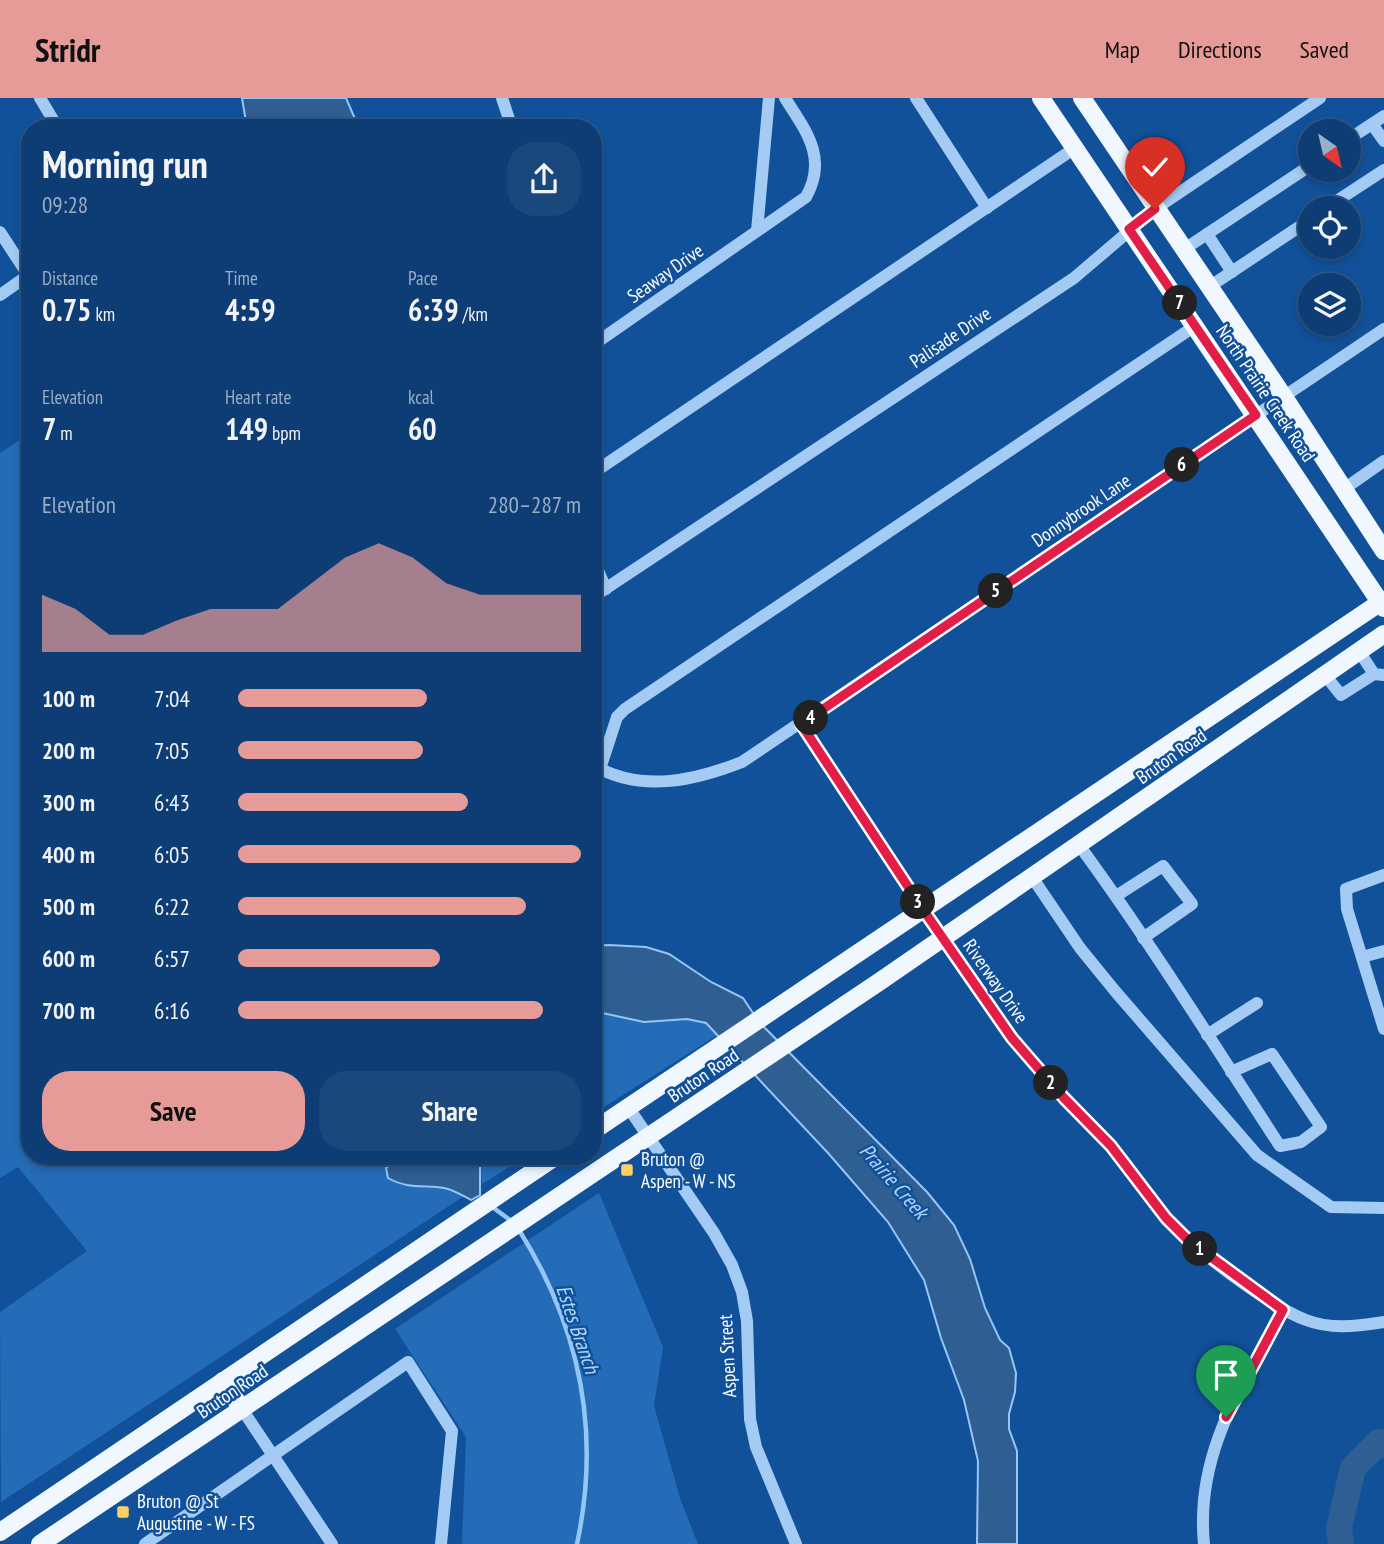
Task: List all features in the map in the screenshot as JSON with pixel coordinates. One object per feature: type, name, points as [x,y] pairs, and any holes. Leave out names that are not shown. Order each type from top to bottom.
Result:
[{"type":"main road","name":"North Prairie Creek Road","points":[[1041,98],[1383,603]]},
{"type":"main road","name":"North Prairie Creek Road","points":[[1082,98],[1284,397],[1384,551]]},
{"type":"main road","points":[[1181,305],[1209,287]]},
{"type":"main road","name":"Bruton Road","points":[[602,1125],[922,908],[1383,603]]},
{"type":"main road","name":"Bruton Road","points":[[40,1544],[817,1024],[1384,634]]},
{"type":"main road","name":"Bruton Road","points":[[0,1532],[543,1165]]},
{"type":"main road","points":[[223,1381],[242,1409]]},
{"type":"street","points":[[40,98],[53,119]]},
{"type":"street","points":[[502,98],[509,119]]},
{"type":"street","points":[[757,230],[769,98]]},
{"type":"street","name":"Seaway Drive","points":[[602,339],[806,197],[814,183],[816,163],[813,144],[785,98]]},
{"type":"street","points":[[915,98],[987,208]]},
{"type":"street","name":"Palisade Drive","points":[[602,591],[1074,278],[1155,209],[1320,98]]},
{"type":"street","points":[[1362,131],[1384,116]]},
{"type":"street","points":[[1372,124],[1384,141]]},
{"type":"street","points":[[602,467],[1075,148]]},
{"type":"street","points":[[1344,196],[1384,170]]},
{"type":"street","points":[[1183,250],[1298,174]]},
{"type":"street","points":[[1209,287],[1298,228]]},
{"type":"street","points":[[0,232],[21,263]]},
{"type":"street","points":[[1207,234],[1232,272]]},
{"type":"street","points":[[0,295],[21,281]]},
{"type":"street","points":[[602,754],[617,717],[625,709],[1195,326]]},
{"type":"street","name":"Donnybrook Lane","points":[[801,724],[1384,329]]},
{"type":"street","points":[[1343,489],[1384,461]]},
{"type":"street","points":[[602,580],[606,589]]},
{"type":"street","points":[[1325,675],[1341,695],[1379,674],[1359,651]]},
{"type":"street","points":[[602,769],[646,782],[679,781],[709,775],[742,762],[801,724]]},
{"type":"street","name":"Riverway Drive","points":[[801,724],[922,908],[1012,1038],[1064,1098],[1111,1146],[1166,1218],[1189,1241],[1283,1310],[1332,1327],[1384,1322]]},
{"type":"street","points":[[1079,845],[1116,896],[1143,938],[1231,1072],[1280,1146],[1301,1142],[1321,1127],[1272,1054],[1231,1072]]},
{"type":"street","points":[[1116,896],[1163,866],[1192,904],[1143,938]]},
{"type":"street","points":[[1384,875],[1346,889],[1347,909],[1384,1029]]},
{"type":"street","points":[[1032,877],[1080,947],[1115,991],[1257,1155],[1331,1207],[1384,1208]]},
{"type":"street","points":[[1362,957],[1384,951]]},
{"type":"street","points":[[1207,1035],[1258,1003]]},
{"type":"street","name":"Aspen Street","points":[[628,1107],[715,1233],[732,1265],[747,1321],[750,1419],[755,1447],[796,1544]]},
{"type":"street","points":[[1204,1544],[1205,1495],[1215,1443],[1283,1310]]},
{"type":"street","points":[[145,1544],[408,1362],[452,1431],[442,1544]]},
{"type":"street","points":[[242,1409],[332,1544]]},
{"type":"shaded area","points":[[21,439],[21,1165],[389,1165],[386,1168],[425,1188],[442,1188],[464,1196],[1,1502],[0,1312],[87,1251],[18,1167],[0,1178],[0,453]]},
{"type":"shaded area","points":[[602,1013],[644,1022],[687,1019],[706,1023],[719,1034],[602,1108]]},
{"type":"shaded area","points":[[481,1165],[512,1165],[482,1184]]},
{"type":"shaded area","points":[[599,1193],[663,1347],[654,1406],[681,1501],[698,1544],[462,1544],[466,1437],[395,1329]]},
{"type":"water","points":[[242,98],[346,98],[355,119],[246,119]]},
{"type":"water","points":[[602,945],[646,947],[669,954],[711,982],[743,998],[759,1022],[927,1192],[954,1225],[970,1259],[985,1308],[1000,1340],[1009,1348],[1016,1373],[1009,1429],[1017,1451],[1017,1544],[977,1544],[978,1461],[964,1400],[941,1338],[924,1280],[888,1222],[828,1153],[706,1023],[687,1019],[644,1022],[602,1013]]},
{"type":"water","points":[[389,1165],[480,1165],[480,1195],[471,1200],[448,1189],[395,1181],[388,1178],[386,1168]]},
{"type":"waterway","name":"Estes Branch","points":[[491,1206],[514,1223]]},
{"type":"waterway","name":"Estes Branch","points":[[519,1230],[557,1304],[580,1381],[587,1461],[577,1544]]},
{"type":"waterway","name":"Prairie Creek","points":[[1341,1544],[1339,1528],[1353,1468],[1379,1442],[1384,1445]]},
{"type":"place","name":"Bruton @ Aspen - W - NS","points":[[627,1170]]},
{"type":"place","name":"Bruton @ St Augustine - W - FS","points":[[123,1512]]},
{"type":"route","points":[[1155,209],[1129,229],[1256,415],[801,724],[922,908],[1012,1038],[1064,1098],[1111,1146],[1166,1218],[1189,1241],[1283,1310],[1226,1417]]}]
